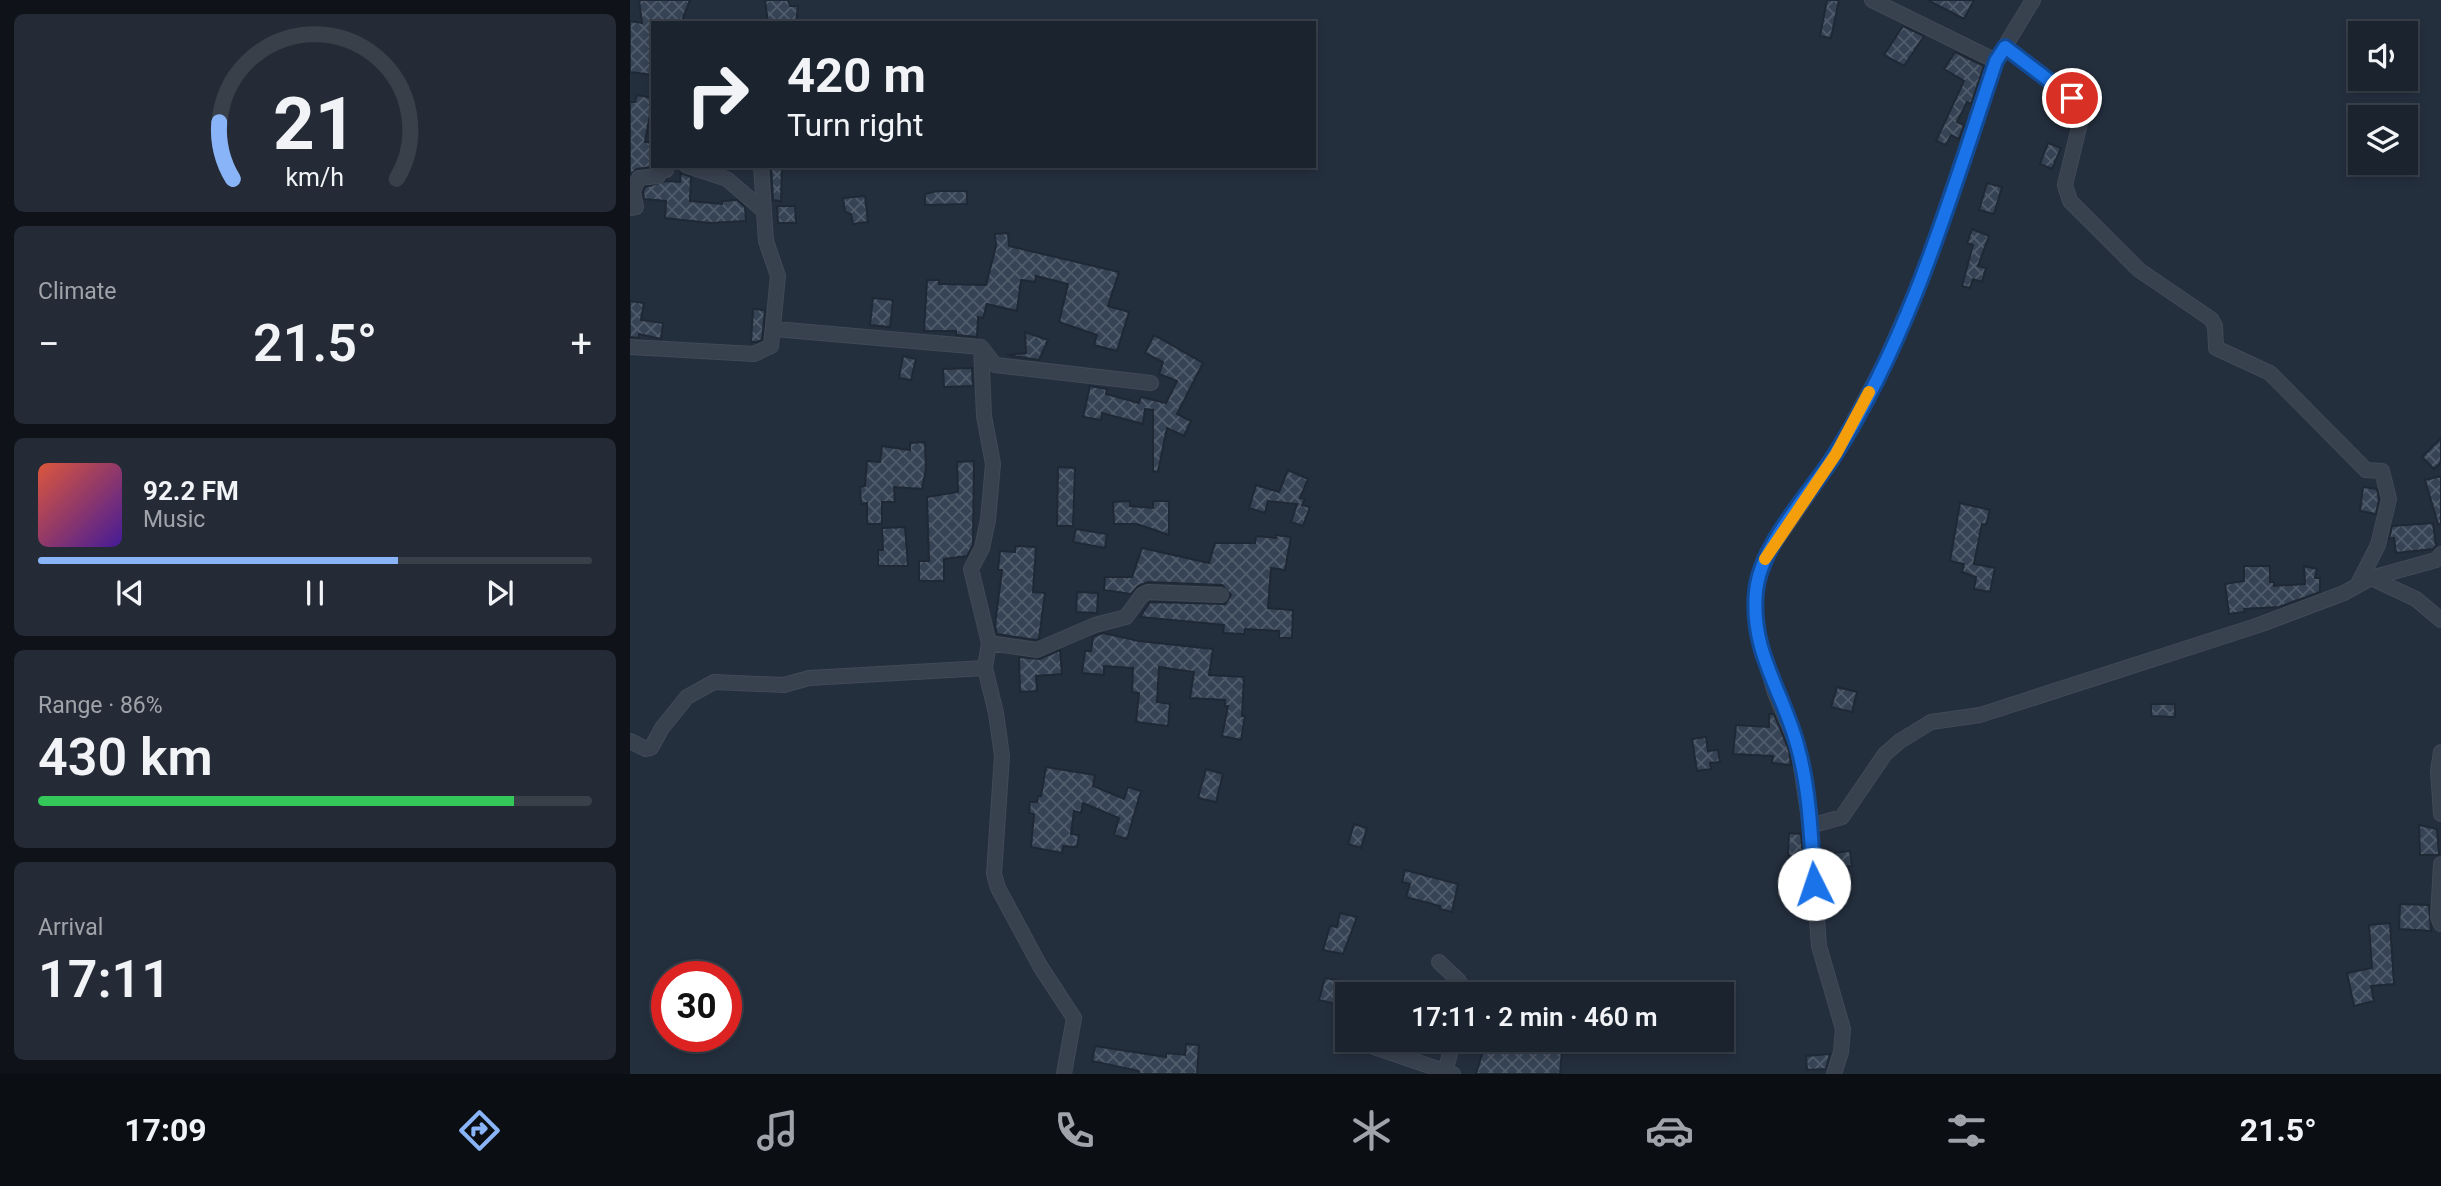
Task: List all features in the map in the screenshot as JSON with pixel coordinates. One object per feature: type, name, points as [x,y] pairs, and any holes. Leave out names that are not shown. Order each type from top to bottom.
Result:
[{"type":"street","points":[[1872,0],[1996,61]]},
{"type":"street","points":[[1834,1074],[1841,1052],[1843,1030],[1819,946],[1810,827],[1798,747],[1775,692],[1759,639],[1755,605],[1758,578],[1780,534],[1836,454],[1895,342],[1925,270],[1996,61],[2033,0]]},
{"type":"street","points":[[2005,47],[2066,93],[2077,106],[2080,123],[2065,185],[2070,201],[2139,270],[2211,319],[2216,326],[2216,348],[2270,373],[2366,470],[2382,471],[2389,499],[2378,545],[2357,586]]},
{"type":"street","points":[[630,208],[636,207],[633,191],[639,177],[659,176],[660,169],[666,168]]},
{"type":"street","points":[[693,168],[727,179],[764,211]]},
{"type":"street","points":[[630,347],[754,354],[771,346],[775,329],[778,276],[766,242],[761,168]]},
{"type":"street","points":[[775,329],[981,347],[995,365],[1151,383]]},
{"type":"street","points":[[981,347],[984,416],[993,464],[988,520],[982,548],[971,569],[989,643],[985,668],[996,713],[1002,757],[995,881],[1040,967],[1074,1018],[1065,1074]]},
{"type":"street","points":[[1810,827],[1842,817],[1885,754],[1900,741],[1931,722],[1980,715],[2259,625],[2371,579],[2436,560],[2441,554]]},
{"type":"street","points":[[2371,579],[2416,599],[2441,620]]},
{"type":"street","points":[[989,643],[1037,650],[1095,625],[1126,617],[1142,594],[1149,592],[1221,595]]},
{"type":"street","points":[[630,741],[646,750],[651,748],[667,721],[690,694],[720,681],[784,685],[809,678],[985,668]]},
{"type":"street","points":[[2441,752],[2438,771],[2441,814]]},
{"type":"street","points":[[2441,864],[2438,917],[2441,924]]},
{"type":"street","points":[[1439,962],[1459,982]]},
{"type":"street","points":[[1388,1052],[1449,1073],[1452,1052]]},
{"type":"building","points":[[639,0],[690,0],[682,21],[651,21],[651,75],[630,72],[630,21],[642,23]]},
{"type":"building","points":[[765,0],[788,0],[790,6],[798,6],[796,21],[768,21]]},
{"type":"building","points":[[1827,0],[1839,0],[1831,38],[1820,36]]},
{"type":"building","points":[[1928,0],[1974,0],[1964,19]]},
{"type":"building","points":[[1903,26],[1924,36],[1904,66],[1884,55]]},
{"type":"building","points":[[1955,52],[1984,66],[1971,104],[1967,102],[1957,122],[1964,125],[1959,139],[1951,135],[1946,145],[1936,141],[1964,81],[1944,69]]},
{"type":"building","points":[[637,95],[651,98],[645,142],[651,143],[651,167],[637,169],[630,175],[630,102],[635,102]]},
{"type":"building","points":[[2048,143],[2061,148],[2052,169],[2040,164]]},
{"type":"building","points":[[771,168],[782,168],[781,201],[773,200]]},
{"type":"building","points":[[681,173],[691,177],[690,201],[722,204],[722,201],[737,200],[745,207],[746,221],[710,223],[665,218],[666,201],[644,199],[643,192],[645,187],[666,181],[680,182]]},
{"type":"building","points":[[1987,183],[2002,187],[1994,214],[1979,210]]},
{"type":"building","points":[[937,191],[967,191],[967,204],[925,205],[925,194]]},
{"type":"building","points":[[865,196],[868,222],[853,224],[851,214],[845,212],[843,198]]},
{"type":"building","points":[[777,206],[795,206],[796,223],[778,223]]},
{"type":"building","points":[[1972,229],[1989,236],[1978,266],[1986,268],[1982,282],[1973,279],[1970,288],[1962,286],[1973,245],[1967,243]]},
{"type":"building","points":[[1008,233],[1009,246],[1119,272],[1108,306],[1129,312],[1117,351],[1094,345],[1097,335],[1059,322],[1068,284],[1036,276],[1035,282],[1021,280],[1017,311],[987,304],[983,318],[978,317],[977,337],[956,335],[956,331],[924,331],[927,280],[939,280],[939,284],[986,285],[996,246],[995,234]]},
{"type":"building","points":[[873,298],[893,300],[890,327],[870,325]]},
{"type":"building","points":[[630,301],[644,303],[641,320],[663,323],[661,339],[639,334],[639,338],[630,337]]},
{"type":"building","points":[[753,309],[765,310],[762,340],[757,342],[751,342]]},
{"type":"building","points":[[1025,332],[1048,340],[1039,360],[1007,355],[1026,353]]},
{"type":"building","points":[[1154,335],[1203,363],[1177,414],[1191,421],[1184,436],[1167,428],[1158,472],[1153,471],[1153,410],[1145,409],[1143,424],[1102,413],[1101,420],[1083,417],[1090,386],[1107,389],[1106,394],[1139,403],[1141,397],[1166,403],[1177,381],[1159,374],[1163,362],[1145,353]]},
{"type":"building","points":[[903,356],[916,359],[911,380],[899,378]]},
{"type":"building","points":[[972,368],[973,386],[944,387],[943,369]]},
{"type":"building","points":[[2441,438],[2441,462],[2434,469],[2422,457]]},
{"type":"building","points":[[925,442],[926,469],[922,489],[894,487],[895,502],[882,502],[882,524],[867,524],[867,503],[861,504],[860,487],[865,486],[867,461],[880,462],[882,446],[910,450],[910,443]]},
{"type":"building","points":[[974,461],[973,545],[967,556],[944,559],[944,581],[919,581],[919,561],[929,561],[927,497],[958,492],[957,462]]},
{"type":"building","points":[[1058,467],[1075,468],[1073,526],[1057,526]]},
{"type":"building","points":[[1288,470],[1308,479],[1300,498],[1305,499],[1302,505],[1310,507],[1303,526],[1291,522],[1297,504],[1268,501],[1265,513],[1249,508],[1256,485],[1279,492]]},
{"type":"building","points":[[2441,476],[2441,524],[2438,524],[2425,480]]},
{"type":"building","points":[[2363,487],[2377,489],[2379,499],[2376,514],[2360,511]]},
{"type":"building","points":[[1130,501],[1130,506],[1153,508],[1153,501],[1169,501],[1169,535],[1137,524],[1114,524],[1113,502]]},
{"type":"building","points":[[1960,503],[1990,510],[1986,525],[1982,524],[1974,564],[1995,568],[1990,592],[1974,589],[1976,577],[1962,572],[1964,564],[1950,561]]},
{"type":"building","points":[[2433,523],[2436,546],[2433,549],[2396,553],[2394,538],[2389,539],[2392,526]]},
{"type":"building","points":[[905,527],[908,566],[878,566],[878,550],[883,550],[882,528]]},
{"type":"building","points":[[1076,529],[1107,534],[1105,548],[1073,542]]},
{"type":"building","points":[[1276,535],[1291,537],[1285,570],[1271,568],[1268,608],[1293,610],[1292,638],[1279,638],[1279,631],[1245,629],[1244,634],[1223,633],[1224,625],[1140,617],[1150,602],[1225,604],[1231,595],[1222,585],[1148,582],[1138,586],[1131,594],[1104,590],[1105,577],[1132,577],[1142,548],[1209,563],[1215,543],[1255,543],[1256,536],[1276,538]]},
{"type":"building","points":[[1015,546],[1036,547],[1033,592],[1045,593],[1039,639],[1036,640],[997,634],[995,625],[1002,570],[998,570],[1000,551],[1015,552]]},
{"type":"building","points":[[2244,566],[2270,566],[2270,582],[2274,582],[2274,586],[2305,584],[2304,566],[2317,569],[2315,578],[2320,578],[2320,592],[2279,607],[2244,609],[2245,612],[2229,614],[2225,584],[2244,581]]},
{"type":"building","points":[[1077,592],[1098,593],[1097,613],[1076,612]]},
{"type":"building","points":[[1103,633],[1139,641],[1213,649],[1209,675],[1244,677],[1242,716],[1245,716],[1241,740],[1222,736],[1228,706],[1225,706],[1225,700],[1190,698],[1194,672],[1159,667],[1157,702],[1170,704],[1168,726],[1136,722],[1139,693],[1132,692],[1133,668],[1104,666],[1104,675],[1082,673],[1085,651],[1091,651],[1093,637]]},
{"type":"building","points":[[1060,650],[1062,674],[1036,676],[1037,691],[1020,692],[1019,657],[1040,659]]},
{"type":"building","points":[[1837,687],[1857,692],[1852,712],[1831,707]]},
{"type":"building","points":[[2151,704],[2175,704],[2175,717],[2151,716]]},
{"type":"building","points":[[1769,714],[1774,714],[1789,750],[1791,765],[1772,763],[1773,756],[1733,754],[1736,725],[1769,727]]},
{"type":"building","points":[[1706,737],[1708,751],[1718,750],[1720,762],[1710,763],[1711,769],[1697,771],[1692,739]]},
{"type":"building","points":[[1046,767],[1095,775],[1093,786],[1124,799],[1128,787],[1141,791],[1127,839],[1114,835],[1119,818],[1083,803],[1081,813],[1074,811],[1071,834],[1079,835],[1077,847],[1063,846],[1062,853],[1031,847],[1034,814],[1029,813],[1030,802],[1037,802],[1038,796],[1041,796]]},
{"type":"building","points":[[1206,769],[1223,774],[1216,802],[1198,798]]},
{"type":"building","points":[[1354,824],[1367,828],[1361,848],[1348,844]]},
{"type":"building","points":[[2419,825],[2437,829],[2439,855],[2420,855]]},
{"type":"building","points":[[1789,833],[1801,834],[1803,856],[1788,856]]},
{"type":"building","points":[[1850,851],[1852,866],[1835,868],[1833,853]]},
{"type":"building","points":[[1405,870],[1458,884],[1452,912],[1406,897],[1410,884],[1402,882]]},
{"type":"building","points":[[2400,904],[2429,905],[2431,931],[2399,929]]},
{"type":"building","points":[[1340,913],[1357,917],[1343,954],[1323,950],[1330,926],[1337,927]]},
{"type":"building","points":[[2390,923],[2394,984],[2371,986],[2374,1001],[2354,1006],[2347,973],[2372,968],[2369,925]]},
{"type":"building","points":[[1325,978],[1342,981],[1335,982],[1335,1004],[1319,1000]]},
{"type":"building","points":[[1186,1044],[1199,1045],[1197,1074],[1139,1074],[1139,1071],[1092,1061],[1095,1046],[1166,1057],[1166,1053],[1185,1055]]},
{"type":"building","points":[[1482,1052],[1562,1052],[1560,1074],[1476,1074]]},
{"type":"building","points":[[1830,1054],[1826,1069],[1807,1070],[1806,1056]]},
{"type":"slow traffic","points":[[1765,559],[1836,454],[1869,392]]},
{"type":"route","points":[[1814,884],[1810,827],[1798,747],[1775,692],[1763,656],[1756,621],[1756,591],[1762,565],[1780,534],[1836,454],[1895,342],[1925,270],[1996,61],[2005,47],[2072,98]]}]
